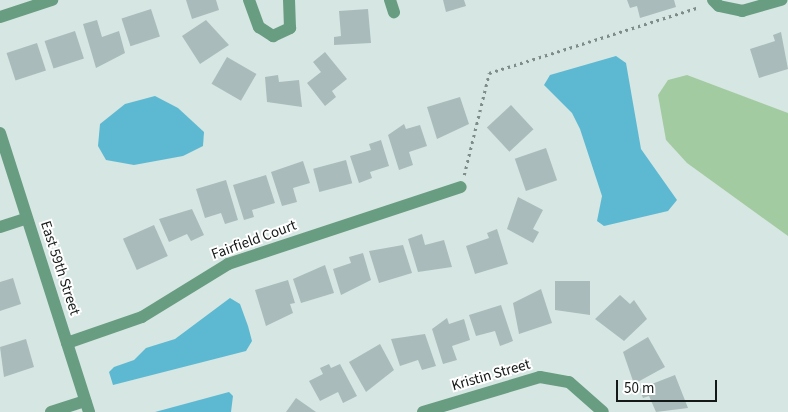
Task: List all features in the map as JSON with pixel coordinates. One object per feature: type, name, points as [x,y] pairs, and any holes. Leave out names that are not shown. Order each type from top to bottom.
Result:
[{"type":"street","points":[[0,17],[52,0]]},
{"type":"street","points":[[249,0],[259,27],[273,36],[290,28],[290,0]]},
{"type":"street","points":[[716,3],[742,11],[780,0]]},
{"type":"street","name":"East 59th Street","points":[[0,133],[87,407]]},
{"type":"street","name":"Fairfield Court","points":[[67,343],[142,317],[228,264],[461,187]]},
{"type":"street","points":[[0,227],[27,218]]},
{"type":"street","name":"Kristin Street","points":[[423,412],[540,376],[569,382],[603,412]]},
{"type":"street","points":[[51,412],[87,407]]},
{"type":"path","points":[[461,187],[489,73],[697,8]]},
{"type":"green space","points":[[687,75],[788,113],[788,236],[687,163],[666,140],[658,95],[668,80]]},
{"type":"water","points":[[616,56],[626,63],[641,149],[677,200],[668,211],[604,226],[597,221],[602,196],[580,129],[572,113],[544,85],[550,75]]},
{"type":"water","points":[[155,96],[178,108],[204,132],[203,146],[183,156],[134,165],[106,160],[98,146],[100,124],[125,104]]},
{"type":"water","points":[[230,298],[240,304],[248,326],[252,341],[246,351],[113,385],[109,372],[114,367],[134,360],[146,348],[175,339]]},
{"type":"water","points":[[229,392],[233,396],[231,412],[155,412]]},
{"type":"building","points":[[186,0],[216,0],[219,10],[192,19]]},
{"type":"building","points":[[443,0],[464,0],[466,6],[446,12]]},
{"type":"building","points":[[627,0],[674,0],[676,7],[640,18],[637,6],[630,8]]},
{"type":"building","points":[[151,9],[160,37],[130,46],[122,19]]},
{"type":"building","points":[[368,9],[371,43],[334,45],[334,37],[341,36],[339,11]]},
{"type":"building","points":[[97,20],[102,37],[119,31],[125,53],[96,68],[83,24]]},
{"type":"building","points":[[206,20],[229,45],[200,64],[182,36]]},
{"type":"building","points":[[75,31],[84,59],[54,68],[45,41]]},
{"type":"building","points":[[781,32],[788,69],[759,78],[750,49],[775,41],[773,35]]},
{"type":"building","points":[[37,43],[46,71],[16,80],[7,53]]},
{"type":"building","points":[[325,52],[347,79],[332,91],[336,97],[325,106],[307,83],[321,72],[313,62]]},
{"type":"building","points":[[227,57],[256,74],[241,101],[212,84]]},
{"type":"building","points":[[278,75],[279,82],[299,80],[302,107],[267,102],[265,77]]},
{"type":"building","points":[[460,97],[469,124],[437,139],[427,107]]},
{"type":"building","points":[[511,105],[534,129],[509,152],[487,128]]},
{"type":"building","points":[[404,124],[406,129],[420,125],[427,146],[409,152],[413,165],[399,170],[388,135]]},
{"type":"building","points":[[381,140],[389,166],[370,172],[372,178],[359,183],[350,156],[371,150],[369,144]]},
{"type":"building","points":[[546,148],[557,180],[526,191],[515,159]]},
{"type":"building","points":[[346,160],[352,183],[319,192],[313,169]]},
{"type":"building","points":[[303,161],[310,183],[293,188],[297,202],[282,206],[271,172]]},
{"type":"building","points":[[266,175],[275,203],[252,210],[254,217],[244,220],[233,185]]},
{"type":"building","points":[[226,180],[238,220],[225,224],[221,213],[205,218],[196,189]]},
{"type":"building","points":[[518,197],[543,210],[533,229],[539,232],[533,243],[507,229]]},
{"type":"building","points":[[192,209],[204,235],[191,241],[187,234],[169,242],[159,219]]},
{"type":"building","points":[[154,225],[168,256],[137,270],[123,239]]},
{"type":"building","points":[[497,229],[508,264],[475,274],[466,246],[489,238],[487,233]]},
{"type":"building","points":[[422,234],[425,245],[444,240],[452,267],[418,272],[408,239]]},
{"type":"building","points":[[403,245],[412,273],[379,283],[369,251]]},
{"type":"building","points":[[363,253],[371,280],[341,295],[333,269],[351,263],[349,257]]},
{"type":"building","points":[[325,265],[334,293],[301,303],[293,279]]},
{"type":"building","points":[[13,278],[21,304],[0,311],[0,282]]},
{"type":"building","points":[[288,280],[295,303],[290,304],[293,313],[266,326],[255,290]]},
{"type":"building","points":[[555,281],[590,281],[590,315],[555,310]]},
{"type":"building","points":[[541,289],[552,323],[519,334],[513,303]]},
{"type":"building","points":[[620,295],[630,304],[634,300],[647,319],[624,341],[595,319]]},
{"type":"building","points":[[501,305],[513,341],[500,346],[495,331],[476,336],[469,315]]},
{"type":"building","points":[[447,318],[449,324],[464,319],[470,340],[452,346],[457,360],[443,364],[432,329]]},
{"type":"building","points":[[425,334],[436,366],[422,370],[418,360],[400,366],[391,339]]},
{"type":"building","points":[[648,337],[665,367],[634,384],[623,352]]},
{"type":"building","points":[[26,339],[34,367],[4,377],[0,347]]},
{"type":"building","points":[[380,344],[394,370],[366,392],[349,362]]},
{"type":"building","points":[[329,364],[331,368],[340,364],[357,396],[343,403],[338,392],[320,401],[309,381],[323,374],[320,368]]},
{"type":"building","points":[[675,375],[688,408],[656,412],[649,396],[643,398],[639,389]]},
{"type":"building","points":[[296,398],[316,412],[286,412]]}]
